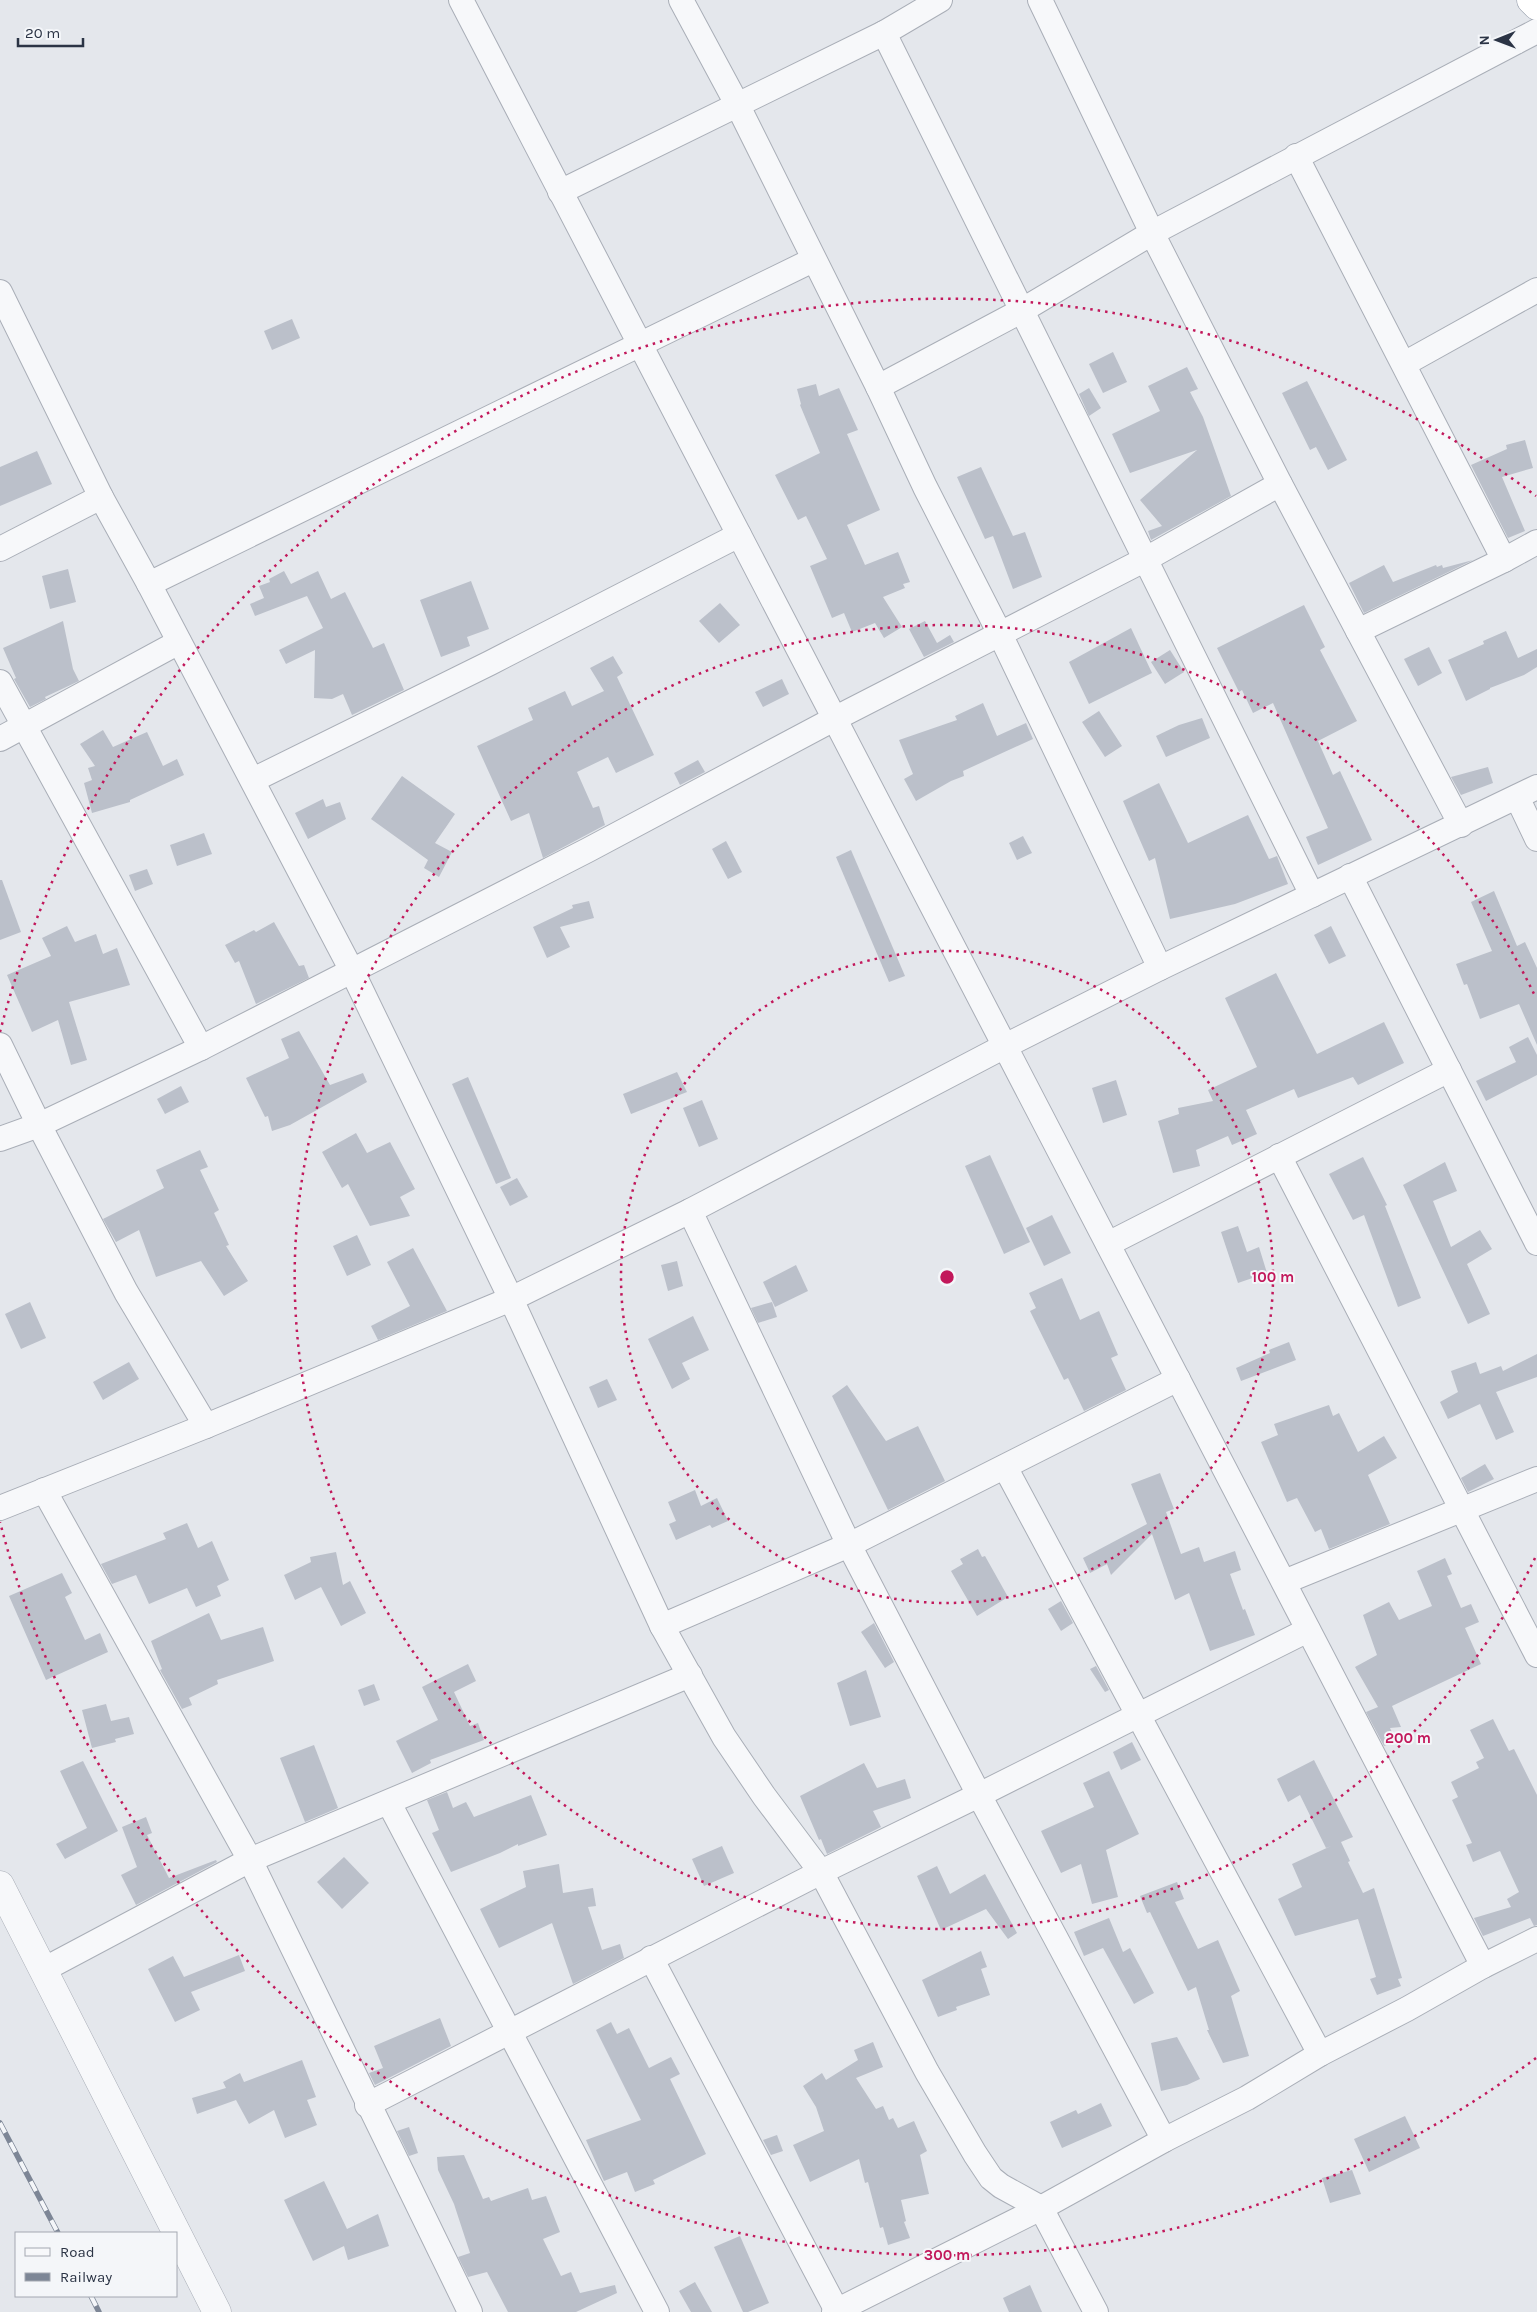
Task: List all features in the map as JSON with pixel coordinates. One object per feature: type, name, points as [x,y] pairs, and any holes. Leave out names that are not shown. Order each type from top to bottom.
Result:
[{"type":"highway","points":[[1531,0],[1537,6]]},
{"type":"street","points":[[461,0],[1484,1966]]},
{"type":"street","points":[[681,0],[738,106],[813,260],[878,387],[925,487],[1000,634],[1160,968]]},
{"type":"street","points":[[560,192],[884,33],[940,0]]},
{"type":"street","points":[[1040,0],[1152,232],[1280,484],[1461,824]]},
{"type":"street","points":[[878,387],[1021,311],[1152,232],[1537,31]]},
{"type":"street","points":[[884,33],[1312,895]]},
{"type":"street","points":[[1296,156],[1504,560]]},
{"type":"street","points":[[149,584],[813,260]]},
{"type":"street","points":[[1404,364],[1537,290]]},
{"type":"street","points":[[0,292],[8,326],[149,584],[352,971],[511,1299],[662,1626],[724,1737],[764,1796],[820,1872],[927,2072],[975,2154],[991,2178],[1001,2186],[1041,2208],[1096,2312]]},
{"type":"street","points":[[0,1139],[39,1125],[201,1048],[352,971],[597,845],[834,718],[1146,559],[1280,484]]},
{"type":"street","points":[[0,549],[101,498]]},
{"type":"street","points":[[253,780],[490,663],[739,535]]},
{"type":"street","points":[[1358,631],[1537,542]]},
{"type":"street","points":[[0,739],[179,642]]},
{"type":"street","points":[[0,682],[201,1048]]},
{"type":"street","points":[[0,1508],[206,1426],[511,1299],[690,1211],[1005,1046],[1160,968],[1527,792],[1537,839]]},
{"type":"street","points":[[1350,876],[1537,1243]]},
{"type":"street","points":[[0,1045],[39,1125],[126,1292],[206,1426]]},
{"type":"street","points":[[1108,1244],[1449,1070]]},
{"type":"street","points":[[1279,1156],[1537,1655]]},
{"type":"street","points":[[690,1211],[849,1545],[979,1795],[1164,2140]]},
{"type":"street","points":[[662,1626],[849,1545],[1178,1379]]},
{"type":"street","points":[[1005,1467],[1320,2054]]},
{"type":"street","points":[[1284,1582],[1537,1479]]},
{"type":"street","points":[[44,1490],[250,1860],[367,2105],[470,2312]]},
{"type":"street","points":[[367,2105],[820,1872],[979,1795],[1308,1630]]},
{"type":"street","points":[[43,1970],[250,1860],[690,1675]]},
{"type":"street","points":[[389,1803],[656,2312]]},
{"type":"street","points":[[0,1885],[176,2232]]},
{"type":"street","points":[[651,1958],[835,2311],[1041,2208],[1164,2140],[1247,2098],[1320,2054],[1537,1939]]},
{"type":"street","points":[[178,2235],[217,2312]]},
{"type":"building","points":[[292,319],[300,338],[272,350],[264,331]]},
{"type":"building","points":[[1113,352],[1127,382],[1103,393],[1089,364]]},
{"type":"building","points":[[1187,367],[1198,389],[1190,392],[1203,417],[1231,496],[1151,540],[1148,531],[1162,526],[1140,500],[1197,450],[1130,473],[1112,434],[1160,411],[1148,386]]},
{"type":"building","points":[[1307,381],[1347,460],[1328,470],[1316,447],[1310,450],[1282,393]]},
{"type":"building","points":[[816,384],[819,396],[839,388],[858,430],[847,434],[880,510],[847,525],[865,565],[898,552],[910,582],[903,584],[905,588],[883,597],[902,627],[884,638],[875,623],[852,632],[844,613],[832,618],[810,566],[827,559],[806,516],[798,520],[775,475],[820,453],[800,405],[797,389]]},
{"type":"building","points":[[1089,388],[1101,408],[1089,416],[1079,394]]},
{"type":"building","points":[[1525,440],[1533,468],[1502,477],[1525,531],[1508,538],[1471,465],[1507,449],[1506,445]]},
{"type":"building","points":[[37,451],[52,484],[0,506],[0,467]]},
{"type":"building","points":[[981,467],[1013,536],[1025,532],[1042,577],[1013,589],[993,536],[985,539],[957,477]]},
{"type":"building","points":[[1473,560],[1364,613],[1349,583],[1384,565],[1393,582],[1436,565],[1437,567],[1442,565],[1443,568]]},
{"type":"building","points":[[68,569],[76,602],[50,609],[42,576]]},
{"type":"building","points":[[284,571],[291,584],[318,571],[331,599],[345,592],[373,648],[384,643],[404,690],[352,715],[343,694],[332,699],[314,698],[315,650],[286,664],[279,650],[323,628],[307,596],[255,616],[250,604],[264,598],[259,586],[270,582],[269,579]]},
{"type":"building","points":[[471,581],[489,629],[467,637],[470,646],[441,657],[420,600]]},
{"type":"building","points":[[720,603],[740,625],[719,643],[699,621]]},
{"type":"building","points":[[1304,605],[1325,647],[1320,650],[1357,721],[1318,741],[1333,775],[1340,771],[1372,840],[1318,865],[1306,837],[1328,828],[1273,703],[1253,713],[1242,690],[1239,692],[1217,648]]},
{"type":"building","points":[[63,621],[73,669],[79,681],[45,697],[46,699],[30,707],[14,679],[16,678],[3,648]]},
{"type":"building","points":[[925,621],[937,643],[950,635],[954,642],[924,657],[909,629]]},
{"type":"building","points":[[1131,628],[1152,673],[1089,704],[1069,662]]},
{"type":"building","points":[[1506,631],[1518,658],[1537,649],[1537,667],[1524,675],[1490,688],[1466,701],[1448,660],[1484,644],[1483,641]]},
{"type":"building","points":[[1429,647],[1442,673],[1418,686],[1404,659]]},
{"type":"building","points":[[1170,650],[1184,672],[1165,684],[1151,662]]},
{"type":"building","points":[[613,656],[623,673],[617,677],[654,755],[616,773],[608,757],[577,772],[593,808],[599,806],[605,825],[543,858],[529,813],[511,821],[477,746],[533,720],[528,708],[565,691],[572,706],[604,691],[590,668]]},
{"type":"building","points":[[782,679],[789,694],[763,707],[755,692]]},
{"type":"building","points":[[983,703],[997,736],[1026,723],[1033,739],[963,771],[964,776],[951,781],[916,801],[904,779],[913,774],[899,740],[957,720],[955,716]]},
{"type":"building","points":[[1099,711],[1122,746],[1105,757],[1082,722]]},
{"type":"building","points":[[1202,718],[1210,738],[1166,757],[1156,736],[1179,725]]},
{"type":"building","points":[[103,730],[113,747],[147,732],[163,766],[177,759],[184,775],[130,800],[130,802],[92,813],[84,783],[92,780],[88,768],[95,766],[80,744]]},
{"type":"building","points":[[698,760],[705,772],[680,785],[674,773]]},
{"type":"building","points":[[1488,767],[1493,783],[1461,795],[1451,777]]},
{"type":"building","points":[[402,776],[455,814],[435,843],[452,852],[439,877],[424,868],[428,860],[371,819]]},
{"type":"building","points":[[1159,783],[1188,843],[1248,815],[1269,859],[1277,856],[1288,884],[1235,904],[1170,919],[1155,858],[1149,861],[1123,801]]},
{"type":"building","points":[[323,799],[326,807],[340,802],[346,819],[308,839],[295,813]]},
{"type":"building","points":[[204,833],[212,854],[177,866],[170,845]]},
{"type":"building","points":[[1023,836],[1032,853],[1017,860],[1009,843]]},
{"type":"building","points":[[726,841],[742,872],[728,879],[712,849]]},
{"type":"building","points":[[851,850],[905,976],[889,982],[836,857]]},
{"type":"building","points":[[147,869],[153,884],[135,891],[129,875]]},
{"type":"building","points":[[0,880],[2,880],[21,932],[0,940]]},
{"type":"building","points":[[1494,891],[1517,946],[1525,942],[1537,968],[1537,1045],[1519,1004],[1480,1019],[1467,984],[1464,985],[1456,964],[1492,951],[1471,902]]},
{"type":"building","points":[[589,901],[594,918],[560,927],[570,947],[547,958],[533,927],[573,908],[572,905]]},
{"type":"building","points":[[274,922],[299,966],[304,965],[309,978],[256,1004],[239,961],[235,963],[225,945]]},
{"type":"building","points":[[67,926],[75,942],[96,934],[103,954],[117,948],[130,985],[69,1002],[87,1060],[71,1065],[58,1020],[32,1032],[7,975],[51,956],[42,938]]},
{"type":"building","points":[[1331,926],[1346,956],[1329,964],[1314,935]]},
{"type":"building","points":[[1276,973],[1317,1054],[1384,1022],[1404,1063],[1358,1085],[1353,1077],[1298,1098],[1294,1089],[1246,1110],[1257,1134],[1232,1145],[1228,1136],[1196,1150],[1200,1166],[1173,1173],[1158,1121],[1179,1114],[1178,1108],[1213,1101],[1208,1090],[1257,1067],[1225,998]]},
{"type":"building","points":[[299,1031],[330,1085],[363,1073],[367,1082],[290,1125],[272,1131],[268,1116],[265,1117],[246,1078],[289,1058],[281,1039]]},
{"type":"building","points":[[1528,1037],[1537,1055],[1537,1075],[1486,1101],[1476,1081],[1516,1062],[1509,1047]]},
{"type":"building","points":[[677,1072],[687,1092],[631,1114],[623,1094]]},
{"type":"building","points":[[468,1077],[511,1178],[496,1184],[452,1084]]},
{"type":"building","points":[[1116,1080],[1127,1115],[1103,1123],[1092,1088]]},
{"type":"building","points":[[181,1086],[189,1102],[165,1114],[157,1099]]},
{"type":"building","points":[[702,1100],[718,1139],[699,1147],[683,1108]]},
{"type":"building","points":[[356,1133],[367,1153],[390,1142],[415,1189],[400,1197],[410,1216],[370,1226],[348,1184],[342,1188],[322,1152]]},
{"type":"building","points":[[200,1150],[208,1167],[200,1170],[219,1210],[214,1213],[229,1245],[226,1246],[248,1281],[224,1296],[201,1261],[156,1277],[139,1230],[116,1242],[103,1219],[164,1188],[156,1170]]},
{"type":"building","points":[[990,1155],[1030,1242],[1004,1254],[965,1166]]},
{"type":"building","points":[[1363,1157],[1387,1205],[1385,1206],[1421,1298],[1398,1307],[1364,1215],[1353,1220],[1329,1174]]},
{"type":"building","points":[[1445,1162],[1457,1191],[1433,1201],[1451,1247],[1480,1230],[1492,1249],[1467,1264],[1490,1314],[1468,1324],[1403,1185]]},
{"type":"building","points":[[517,1178],[528,1197],[510,1206],[500,1187]]},
{"type":"building","points":[[1052,1215],[1071,1253],[1044,1266],[1026,1228]]},
{"type":"building","points":[[1238,1226],[1247,1252],[1259,1247],[1267,1273],[1238,1283],[1221,1232]]},
{"type":"building","points":[[357,1235],[371,1265],[347,1276],[333,1246]]},
{"type":"building","points":[[413,1248],[447,1311],[378,1340],[371,1326],[410,1306],[387,1262]]},
{"type":"building","points":[[677,1261],[683,1286],[668,1291],[661,1265]]},
{"type":"building","points":[[796,1265],[808,1291],[775,1307],[763,1282]]},
{"type":"building","points":[[1062,1278],[1080,1320],[1099,1311],[1118,1355],[1111,1358],[1126,1390],[1084,1411],[1068,1378],[1064,1380],[1030,1311],[1036,1308],[1029,1293]]},
{"type":"building","points":[[30,1302],[46,1338],[21,1349],[5,1314]]},
{"type":"building","points":[[772,1302],[777,1317],[758,1323],[751,1308]]},
{"type":"building","points":[[693,1316],[709,1350],[682,1363],[690,1379],[672,1389],[648,1339]]},
{"type":"building","points":[[1289,1342],[1296,1360],[1241,1381],[1236,1368],[1270,1353],[1269,1350]]},
{"type":"building","points":[[1537,1354],[1537,1377],[1496,1392],[1514,1432],[1496,1440],[1480,1404],[1448,1419],[1440,1402],[1458,1392],[1451,1371],[1476,1362],[1480,1374],[1501,1366],[1503,1371]]},
{"type":"building","points":[[129,1362],[139,1379],[103,1400],[93,1382]]},
{"type":"building","points":[[607,1379],[617,1400],[598,1408],[589,1387]]},
{"type":"building","points":[[847,1385],[886,1441],[918,1426],[945,1481],[888,1510],[832,1396]]},
{"type":"building","points":[[1329,1405],[1333,1416],[1339,1413],[1358,1452],[1384,1436],[1397,1458],[1368,1475],[1390,1524],[1329,1549],[1321,1529],[1315,1532],[1297,1498],[1287,1502],[1261,1442],[1278,1435],[1274,1424]]},
{"type":"building","points":[[1485,1464],[1494,1479],[1468,1492],[1461,1478]]},
{"type":"building","points":[[1160,1473],[1174,1509],[1166,1512],[1181,1554],[1199,1547],[1204,1562],[1235,1551],[1241,1570],[1230,1574],[1243,1610],[1245,1609],[1255,1635],[1210,1651],[1189,1593],[1175,1600],[1152,1534],[1111,1575],[1107,1564],[1090,1573],[1083,1558],[1147,1524],[1131,1484]]},
{"type":"building","points":[[695,1490],[701,1506],[717,1498],[728,1521],[712,1528],[710,1525],[676,1540],[669,1524],[676,1521],[668,1502]]},
{"type":"building","points":[[187,1523],[198,1548],[212,1541],[229,1580],[217,1586],[221,1596],[196,1607],[187,1588],[149,1604],[136,1575],[112,1584],[101,1564],[166,1539],[163,1533]]},
{"type":"building","points":[[978,1549],[982,1557],[985,1556],[1008,1597],[977,1616],[951,1571],[963,1564],[960,1559]]},
{"type":"building","points":[[336,1552],[343,1585],[350,1581],[366,1613],[341,1626],[321,1587],[295,1600],[284,1575],[311,1562],[310,1557]]},
{"type":"building","points":[[1445,1558],[1452,1574],[1447,1576],[1461,1608],[1471,1604],[1479,1622],[1465,1628],[1481,1664],[1392,1706],[1401,1727],[1390,1728],[1396,1741],[1384,1746],[1366,1712],[1378,1707],[1355,1667],[1377,1655],[1363,1615],[1389,1602],[1399,1620],[1432,1606],[1417,1571]]},
{"type":"building","points":[[62,1573],[72,1593],[65,1597],[85,1640],[100,1633],[108,1652],[46,1680],[9,1596]]},
{"type":"building","points":[[1061,1601],[1073,1623],[1061,1631],[1048,1609]]},
{"type":"building","points":[[209,1613],[221,1640],[263,1627],[274,1661],[217,1680],[218,1684],[189,1698],[192,1705],[182,1709],[160,1670],[162,1669],[151,1641]]},
{"type":"building","points":[[874,1623],[894,1662],[885,1668],[861,1632]]},
{"type":"building","points":[[468,1664],[476,1681],[454,1692],[470,1726],[478,1723],[484,1740],[430,1760],[431,1763],[412,1773],[396,1741],[438,1720],[422,1687]]},
{"type":"building","points":[[1096,1666],[1109,1690],[1105,1692],[1090,1669]]},
{"type":"building","points":[[866,1670],[881,1717],[850,1726],[837,1683]]},
{"type":"building","points":[[374,1684],[380,1700],[364,1706],[358,1690]]},
{"type":"building","points":[[106,1704],[111,1721],[129,1717],[134,1734],[115,1739],[116,1742],[92,1748],[82,1710]]},
{"type":"building","points":[[1493,1719],[1509,1751],[1514,1749],[1537,1795],[1537,1925],[1534,1926],[1530,1918],[1483,1936],[1474,1918],[1511,1907],[1507,1899],[1519,1892],[1500,1851],[1473,1862],[1466,1845],[1472,1843],[1452,1800],[1458,1797],[1451,1782],[1479,1768],[1476,1762],[1484,1758],[1470,1730]]},
{"type":"building","points":[[1132,1742],[1141,1760],[1121,1770],[1113,1752]]},
{"type":"building","points":[[314,1745],[338,1808],[305,1822],[280,1758]]},
{"type":"building","points":[[1314,1760],[1353,1837],[1341,1842],[1350,1861],[1348,1862],[1363,1893],[1374,1888],[1402,1978],[1398,1979],[1401,1986],[1377,1995],[1370,1979],[1376,1977],[1358,1919],[1295,1936],[1278,1899],[1302,1887],[1292,1864],[1331,1846],[1326,1848],[1300,1795],[1288,1802],[1277,1779]]},
{"type":"building","points":[[83,1761],[118,1831],[65,1859],[56,1844],[87,1828],[60,1771]]},
{"type":"building","points":[[864,1763],[877,1788],[905,1779],[911,1798],[873,1811],[881,1827],[827,1854],[800,1796]]},
{"type":"building","points":[[1109,1771],[1139,1834],[1106,1850],[1118,1897],[1092,1904],[1081,1864],[1061,1873],[1041,1831],[1094,1807],[1083,1783]]},
{"type":"building","points":[[447,1792],[453,1808],[466,1802],[474,1817],[531,1795],[547,1835],[518,1846],[518,1844],[451,1872],[432,1833],[439,1830],[427,1800]]},
{"type":"building","points":[[146,1817],[152,1833],[147,1835],[169,1878],[216,1860],[217,1862],[136,1905],[121,1875],[137,1867],[122,1827]]},
{"type":"building","points":[[722,1846],[734,1873],[704,1886],[692,1859]]},
{"type":"building","points":[[344,1857],[369,1883],[342,1909],[317,1882]]},
{"type":"building","points":[[559,1864],[563,1893],[593,1888],[596,1906],[588,1907],[602,1950],[620,1944],[624,1958],[573,1984],[552,1923],[499,1948],[480,1909],[526,1887],[523,1871]]},
{"type":"building","points":[[937,1866],[950,1894],[985,1874],[1017,1933],[1008,1939],[986,1909],[941,1930],[917,1876]]},
{"type":"building","points":[[1177,1882],[1184,1899],[1175,1902],[1198,1949],[1218,1940],[1240,1991],[1231,1996],[1249,2056],[1223,2063],[1207,2030],[1209,2030],[1196,1987],[1188,1991],[1150,1912],[1147,1913],[1140,1896]]},
{"type":"building","points":[[1109,1918],[1123,1952],[1130,1948],[1154,1993],[1134,2004],[1103,1948],[1084,1956],[1074,1932]]},
{"type":"building","points":[[981,1951],[987,1967],[981,1969],[990,1995],[956,2007],[957,2010],[938,2017],[922,1980]]},
{"type":"building","points":[[239,1955],[245,1971],[191,1992],[200,2010],[175,2022],[148,1969],[173,1956],[184,1977]]},
{"type":"building","points":[[440,2018],[451,2046],[375,2085],[369,2073],[383,2068],[374,2046]]},
{"type":"building","points":[[611,2022],[617,2034],[629,2028],[649,2068],[671,2057],[680,2074],[670,2079],[706,2154],[653,2180],[655,2184],[635,2192],[627,2172],[604,2181],[586,2140],[641,2120],[596,2030]]},
{"type":"building","points":[[1177,2037],[1200,2079],[1187,2085],[1161,2091],[1151,2043]]},
{"type":"building","points":[[873,2042],[883,2067],[856,2078],[876,2109],[883,2106],[889,2120],[893,2118],[898,2128],[914,2121],[927,2151],[920,2155],[929,2194],[901,2200],[906,2221],[904,2222],[910,2238],[888,2245],[883,2227],[880,2228],[868,2182],[865,2183],[859,2159],[810,2182],[793,2145],[824,2131],[816,2107],[803,2086],[822,2073],[826,2080],[858,2060],[854,2050]]},
{"type":"building","points":[[302,2060],[316,2097],[307,2100],[317,2125],[285,2138],[274,2110],[249,2124],[236,2100],[197,2114],[192,2098],[226,2088],[223,2082],[240,2073],[244,2082]]},
{"type":"building","points":[[1101,2103],[1112,2126],[1062,2148],[1050,2122],[1076,2110],[1078,2114]]},
{"type":"building","points":[[1405,2116],[1420,2148],[1369,2172],[1354,2139]]},
{"type":"building","points":[[409,2127],[418,2153],[409,2156],[397,2131]]},
{"type":"building","points":[[777,2135],[783,2151],[771,2155],[763,2140]]},
{"type":"building","points":[[464,2155],[483,2199],[489,2197],[491,2201],[528,2188],[532,2200],[546,2196],[560,2232],[543,2239],[561,2276],[571,2272],[580,2293],[615,2285],[617,2293],[576,2312],[508,2312],[487,2272],[468,2277],[458,2257],[470,2253],[454,2204],[438,2170],[437,2157]]},
{"type":"building","points":[[1352,2170],[1361,2194],[1330,2203],[1322,2178]]},
{"type":"building","points":[[324,2181],[347,2229],[378,2214],[389,2246],[348,2260],[344,2246],[313,2261],[284,2200]]},
{"type":"building","points":[[740,2236],[769,2303],[748,2312],[743,2312],[714,2247]]},
{"type":"building","points":[[695,2282],[712,2312],[691,2312],[679,2291]]},
{"type":"building","points":[[1030,2285],[1042,2312],[1009,2312],[1003,2298]]},
{"type":"railway","points":[[0,2123],[57,2232]]},
{"type":"railway","points":[[92,2297],[99,2312]]}]
